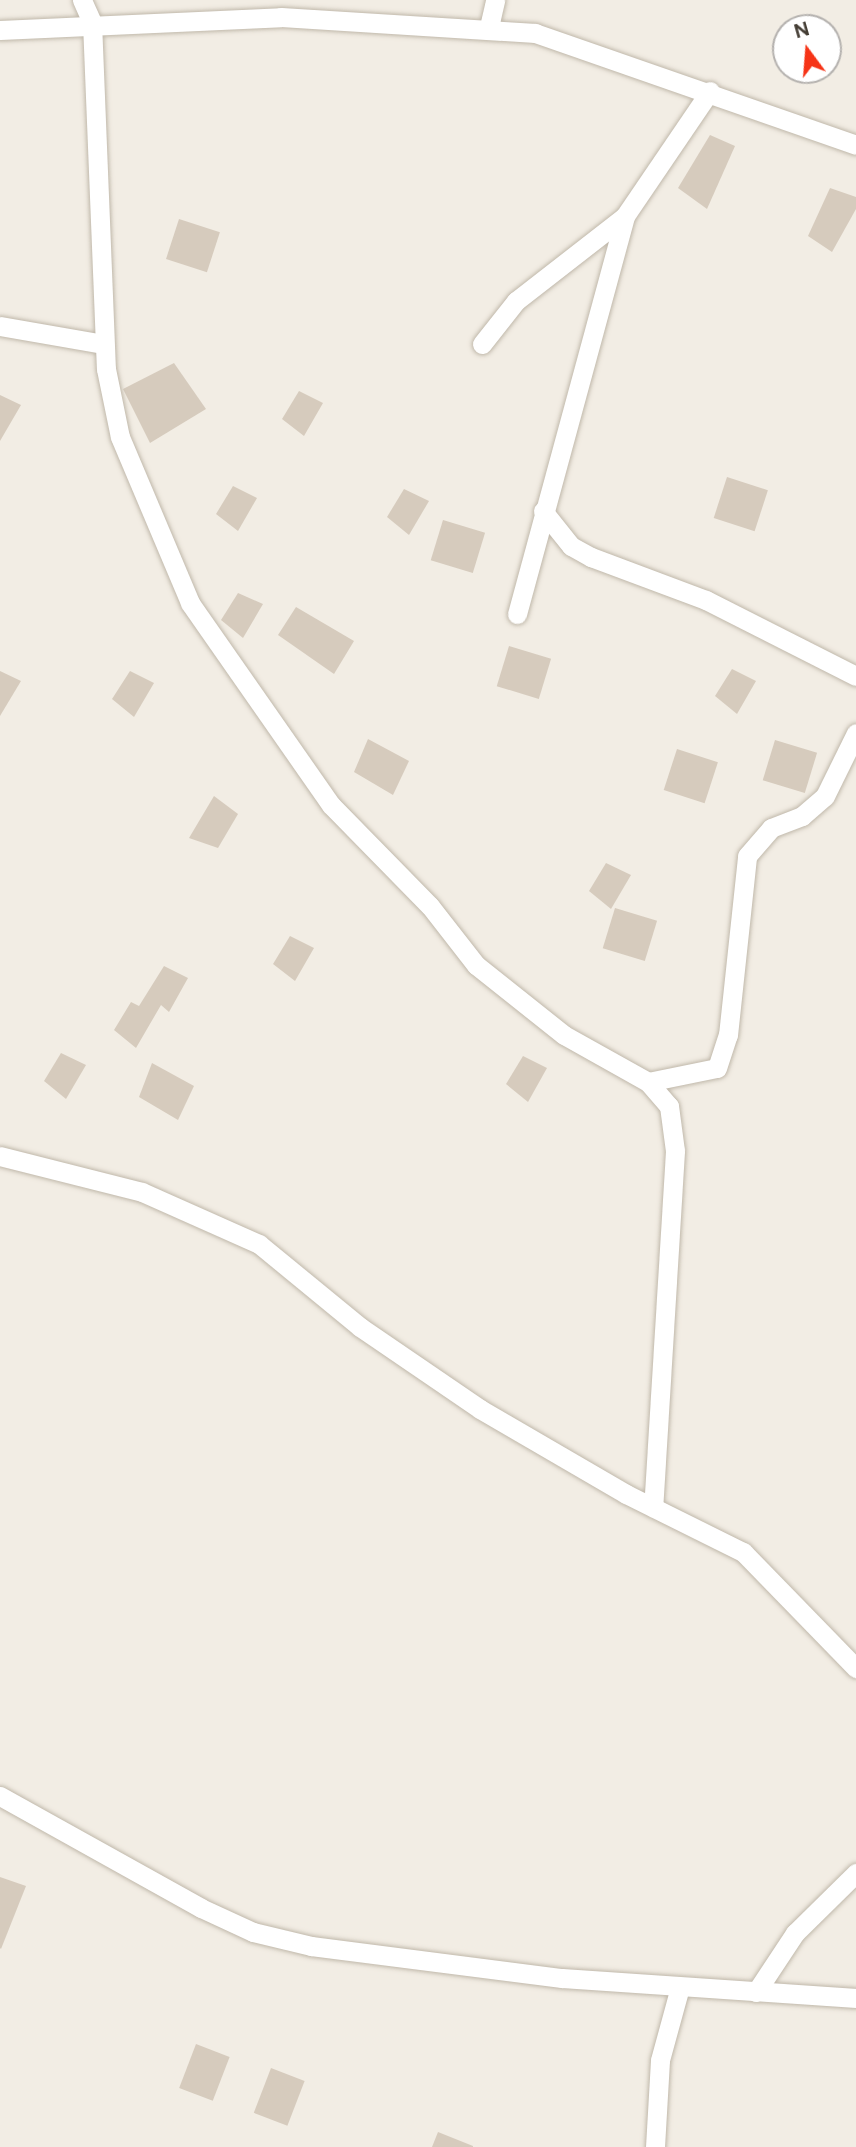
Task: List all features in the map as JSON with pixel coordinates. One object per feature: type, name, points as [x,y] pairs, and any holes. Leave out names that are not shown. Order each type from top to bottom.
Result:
[{"type":"street","points":[[82,0],[92,22],[103,344],[120,437],[164,552],[190,603],[304,769],[488,977],[564,1035],[648,1082],[669,1106],[675,1151],[653,1507]]},
{"type":"street","points":[[489,27],[495,0]]},
{"type":"street","points":[[0,30],[281,9],[489,27],[549,36],[856,145]]},
{"type":"street","points":[[482,344],[516,302],[625,216],[710,92]]},
{"type":"street","points":[[517,614],[625,216]]},
{"type":"street","points":[[0,326],[103,344]]},
{"type":"street","points":[[543,511],[571,546],[591,557],[706,600],[856,676]]},
{"type":"street","points":[[648,1082],[717,1068],[728,1035],[747,856],[771,828],[803,816],[825,796],[856,733]]},
{"type":"street","points":[[0,1156],[142,1192],[229,1227],[415,1367],[653,1507],[743,1552],[856,1668]]},
{"type":"street","points":[[0,1796],[253,1932],[421,1963],[680,1987],[856,1998]]},
{"type":"street","points":[[757,1992],[795,1933],[856,1873]]},
{"type":"street","points":[[655,2147],[660,2060],[680,1987]]},
{"type":"building","points":[[710,135],[735,146],[707,209],[678,188]]},
{"type":"building","points":[[830,188],[856,197],[856,209],[832,252],[808,236]]},
{"type":"building","points":[[179,219],[220,232],[207,272],[166,259]]},
{"type":"building","points":[[174,363],[206,409],[150,443],[123,389]]},
{"type":"building","points":[[299,391],[323,403],[304,436],[282,419]]},
{"type":"building","points":[[0,395],[21,405],[0,441]]},
{"type":"building","points":[[727,477],[768,490],[755,531],[714,518]]},
{"type":"building","points":[[233,486],[257,498],[238,531],[216,514]]},
{"type":"building","points":[[404,489],[429,501],[409,535],[387,517]]},
{"type":"building","points":[[443,520],[485,533],[473,573],[431,560]]},
{"type":"building","points":[[238,593],[263,604],[243,638],[221,620]]},
{"type":"building","points":[[296,607],[354,641],[334,674],[278,635]]},
{"type":"building","points":[[509,646],[551,659],[539,699],[497,686]]},
{"type":"building","points":[[732,669],[756,681],[737,714],[715,696]]},
{"type":"building","points":[[0,671],[21,681],[0,716]]},
{"type":"building","points":[[130,671],[154,683],[134,717],[112,699]]},
{"type":"building","points":[[368,739],[409,761],[393,795],[354,772]]},
{"type":"building","points":[[775,740],[817,753],[805,793],[763,780]]},
{"type":"building","points":[[677,749],[718,762],[705,803],[664,790]]},
{"type":"building","points":[[214,796],[238,814],[218,848],[189,838]]},
{"type":"building","points":[[606,863],[631,875],[611,909],[589,891]]},
{"type":"building","points":[[615,908],[657,921],[645,961],[603,948]]},
{"type":"building","points":[[290,936],[314,948],[295,981],[273,964]]},
{"type":"building","points":[[164,966],[188,978],[169,1012],[161,1005],[136,1048],[114,1030],[131,1002],[139,1006]]},
{"type":"building","points":[[61,1053],[86,1065],[66,1099],[44,1081]]},
{"type":"building","points":[[523,1056],[547,1068],[528,1102],[506,1084]]},
{"type":"building","points":[[152,1063],[194,1086],[178,1120],[139,1097]]},
{"type":"building","points":[[0,1877],[26,1886],[1,1949],[0,1948]]},
{"type":"building","points":[[196,2044],[230,2057],[213,2101],[179,2088]]},
{"type":"building","points":[[271,2068],[305,2081],[287,2126],[254,2113]]},
{"type":"building","points":[[438,2132],[473,2146],[473,2147],[432,2147]]}]
